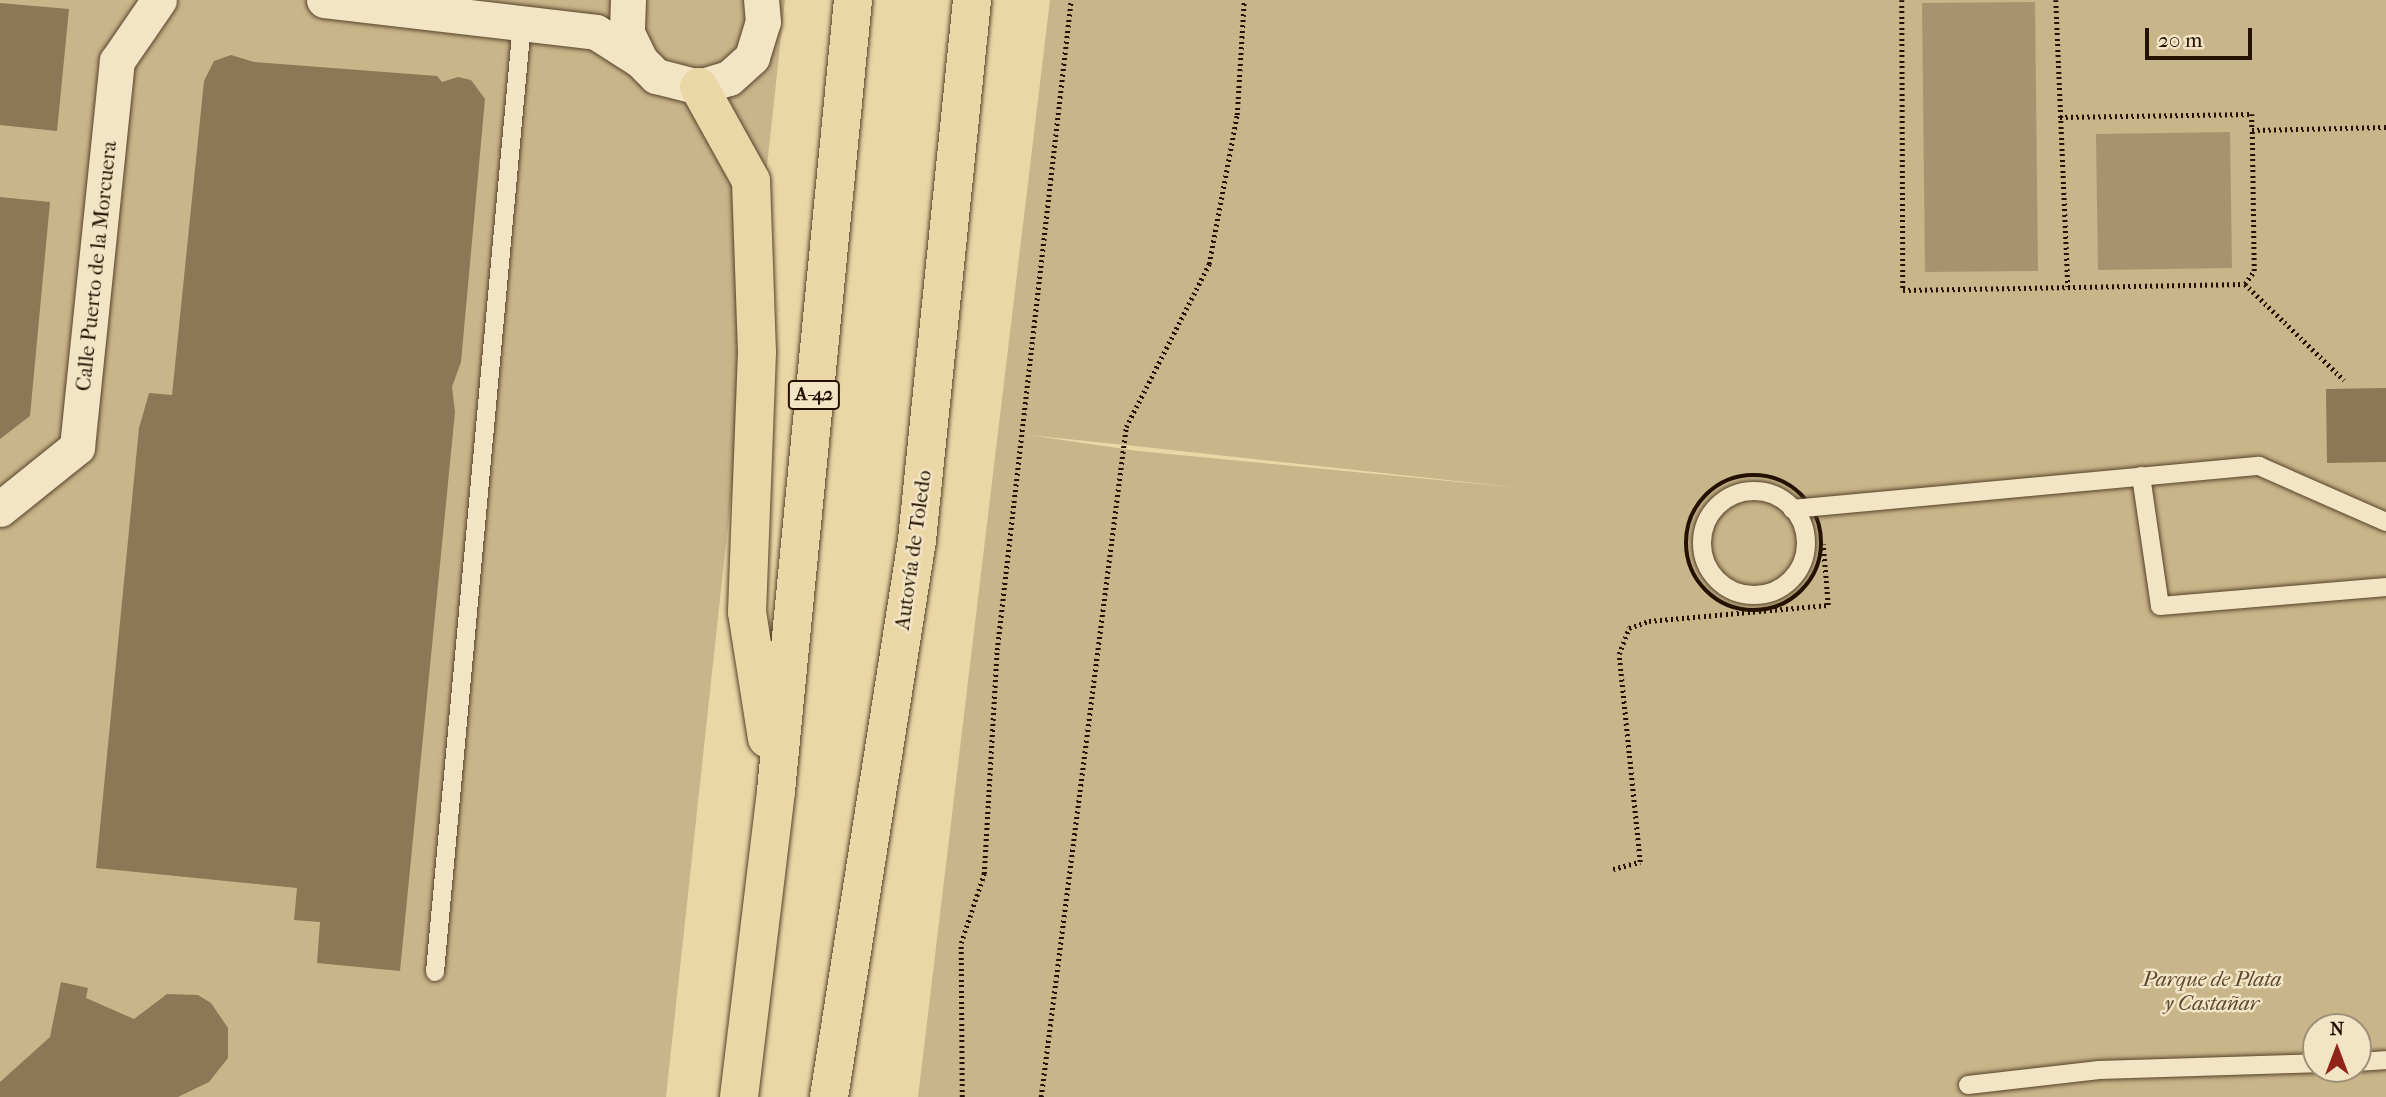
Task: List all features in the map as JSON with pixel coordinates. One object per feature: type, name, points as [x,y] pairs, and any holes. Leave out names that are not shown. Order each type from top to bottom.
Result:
[{"type":"highway","name":"A-42","points":[[739,1097],[776,791],[853,0]]},
{"type":"highway","name":"Autovía de Toledo","points":[[829,1097],[917,540],[972,0]]},
{"type":"highway","points":[[699,87],[751,181],[757,352],[747,612],[776,791]]},
{"type":"street","name":"Calle Puerto de la Morcuera","points":[[0,509],[77,447],[117,61],[159,0]]},
{"type":"street","points":[[324,0],[596,32],[640,60],[656,75],[699,87],[729,78],[752,57],[763,22],[761,0]]},
{"type":"street","points":[[628,0],[627,33],[640,60]]},
{"type":"lane","points":[[435,972],[522,23]]},
{"type":"lane","points":[[1792,509],[1806,544],[1787,583],[1746,594],[1719,582],[1701,543],[1720,503],[1740,494],[1762,492],[1792,509],[2259,467],[2386,522]]},
{"type":"lane","points":[[2141,476],[2160,606],[2386,587]]},
{"type":"lane","points":[[1968,1085],[2124,1068],[2302,1063]]},
{"type":"path","points":[[962,1097],[961,943],[984,874],[997,650],[1071,0]]},
{"type":"path","points":[[1041,1097],[1126,427],[1209,264],[1237,115],[1244,0]]},
{"type":"path","points":[[1902,0],[1903,290],[2245,284],[2344,380]]},
{"type":"path","points":[[2056,0],[2067,287]]},
{"type":"path","points":[[2060,117],[2252,114],[2254,271],[2245,284]]},
{"type":"path","points":[[2252,130],[2386,127]]},
{"type":"path","points":[[1613,869],[1640,862],[1619,654],[1629,628],[1649,621],[1763,611],[1828,605],[1823,544],[1813,507],[1783,481],[1745,475],[1710,491],[1688,523],[1688,562],[1708,594],[1743,611],[1763,611],[1782,606],[1811,581],[1823,544]]},
{"type":"green space","points":[[0,0],[785,0],[666,1097],[0,1097]]},
{"type":"green space","name":"Parque de Plata y Castañar","points":[[1050,0],[2386,0],[2386,1097],[918,1097]],"holes":[[[1028,435],[1521,488],[1138,451]]]},
{"type":"shaded area","points":[[2035,2],[2038,271],[1925,272],[1922,3]]},
{"type":"shaded area","points":[[2230,132],[2232,268],[2098,270],[2096,134]]},
{"type":"building","points":[[0,3],[69,9],[57,131],[0,125]]},
{"type":"building","points":[[231,55],[254,62],[437,76],[442,82],[458,77],[471,80],[485,99],[461,362],[452,387],[455,412],[400,971],[317,963],[320,922],[294,920],[297,888],[96,868],[139,428],[149,393],[172,395],[204,81],[214,61]]},
{"type":"building","points":[[0,197],[50,202],[30,416],[0,439]]},
{"type":"building","points":[[2386,388],[2386,462],[2327,463],[2326,389]]},
{"type":"building","points":[[61,982],[88,988],[86,998],[134,1019],[167,994],[198,995],[211,1003],[228,1028],[228,1058],[209,1082],[178,1097],[0,1097],[0,1082],[50,1037]]}]
